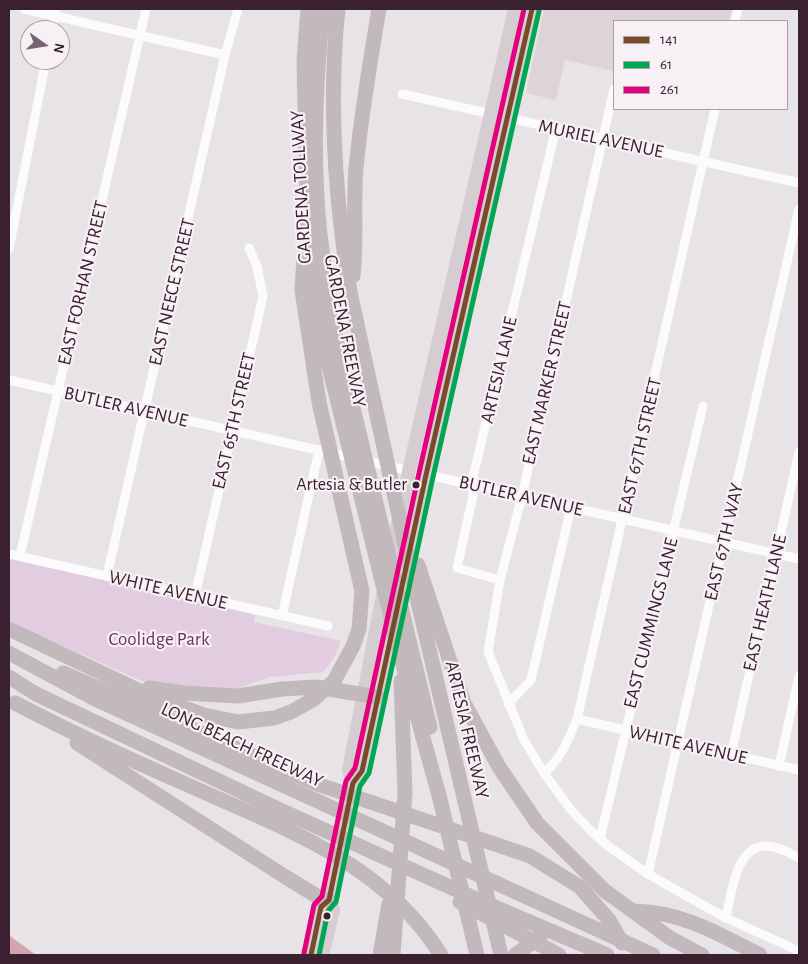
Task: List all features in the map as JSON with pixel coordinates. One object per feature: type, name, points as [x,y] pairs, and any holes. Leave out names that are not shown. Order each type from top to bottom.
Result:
[{"type":"highway","name":"GARDENA FREEWAY","points":[[308,9],[304,69],[308,246],[324,346],[400,654]]},
{"type":"highway","name":"GARDENA TOLLWAY","points":[[323,9],[315,124],[320,234],[334,330],[367,450]]},
{"type":"highway","name":"GARDENA FREEWAY","points":[[338,9],[332,61],[334,166],[350,292],[399,513]]},
{"type":"highway","points":[[350,292],[357,245],[356,170],[364,98],[379,9]]},
{"type":"highway","name":"GARDENA TOLLWAY","points":[[333,95],[320,116],[323,208],[339,319],[367,450],[452,804]]},
{"type":"highway","points":[[9,629],[144,693],[204,715],[238,722],[257,721],[290,712],[314,699],[334,681],[353,646],[359,630],[362,591],[324,446],[302,290],[303,263],[308,246]]},
{"type":"highway","points":[[399,513],[464,703],[499,767],[537,823],[605,891],[670,938],[702,955]]},
{"type":"highway","name":"ARTESIA FREEWAY","points":[[399,513],[414,585],[452,804],[481,922],[501,955]]},
{"type":"highway","points":[[9,652],[95,685],[320,785],[530,856],[580,887],[609,920],[629,955]]},
{"type":"highway","name":"LONG BEACH FREEWAY","points":[[9,652],[95,699],[653,955]]},
{"type":"highway","points":[[380,955],[391,919],[405,792],[400,654]]},
{"type":"highway","name":"ARTESIA FREEWAY","points":[[400,654],[452,804],[481,922],[477,955]]},
{"type":"highway","points":[[107,675],[145,688],[184,693],[238,696],[282,689],[316,687],[378,697]]},
{"type":"highway","points":[[9,677],[36,694],[278,809],[485,903],[607,955]]},
{"type":"highway","points":[[12,701],[284,876],[320,898],[329,900]]},
{"type":"highway","points":[[12,701],[131,760],[319,844],[376,882],[405,907],[441,955]]},
{"type":"highway","points":[[278,809],[294,820],[385,862],[559,955]]},
{"type":"highway","points":[[515,955],[545,934],[569,922],[619,911],[644,911],[672,915],[701,924],[760,955]]},
{"type":"highway","points":[[391,919],[393,955]]},
{"type":"highway","points":[[481,922],[485,955]]},
{"type":"highway","points":[[481,922],[491,955]]},
{"type":"highway","points":[[481,922],[507,955]]},
{"type":"main road","points":[[322,955],[333,910],[329,900],[352,783],[349,770],[363,695],[409,471],[515,9]]},
{"type":"main road","points":[[352,783],[362,770],[426,475],[532,9]]},
{"type":"main road","points":[[311,955],[322,907],[329,900]]},
{"type":"street","points":[[24,9],[56,12],[140,35],[225,55]]},
{"type":"street","name":"EAST FORHAN STREET","points":[[20,556],[146,9]]},
{"type":"street","name":"EAST NEECE STREET","points":[[107,576],[146,411],[225,55],[238,9]]},
{"type":"street","points":[[9,249],[44,70]]},
{"type":"street","name":"EAST MARKER STREET","points":[[613,93],[522,496],[500,580],[488,652],[524,740],[544,773],[571,810],[600,839],[648,874],[726,918],[799,951]]},
{"type":"street","name":"MURIEL AVENUE","points":[[402,94],[506,119],[556,128],[799,183]]},
{"type":"street","name":"EAST 67TH STREET","points":[[544,773],[554,764],[566,745],[577,719],[715,110]]},
{"type":"street","name":"ARTESIA LANE","points":[[500,580],[457,568],[473,496],[472,485],[556,128]]},
{"type":"street","name":"EAST 67TH WAY","points":[[648,874],[799,209]]},
{"type":"street","name":"EAST 65TH STREET","points":[[195,596],[263,296],[257,266],[248,248]]},
{"type":"street","name":"BUTLER AVENUE","points":[[9,380],[232,431],[324,446],[409,471],[799,559]]},
{"type":"street","name":"EAST CUMMINGS LANE","points":[[600,839],[624,730],[702,406]]},
{"type":"street","points":[[282,616],[324,446]]},
{"type":"street","name":"EAST HEATH LANE","points":[[731,755],[799,452]]},
{"type":"street","points":[[508,704],[531,680],[570,507]]},
{"type":"street","name":"WHITE AVENUE","points":[[9,554],[328,626]]},
{"type":"street","points":[[779,766],[799,676]]},
{"type":"street","name":"WHITE AVENUE","points":[[577,719],[799,770]]},
{"type":"street","points":[[726,918],[734,882],[742,862],[752,850],[766,846],[782,849],[799,858]]},
{"type":"shaded area","points":[[544,9],[732,9],[729,20],[613,20],[613,71],[565,60],[556,100],[526,93]]},
{"type":"shaded area","points":[[10,936],[36,955],[9,955]]},
{"type":"green space","name":"Coolidge Park","points":[[9,558],[255,615],[254,622],[341,641],[334,658],[323,672],[270,677],[225,692],[191,692],[142,681],[9,622]]},
{"type":"transit line","name":"261","points":[[304,953],[314,905],[322,896],[346,781],[355,768],[419,473],[524,9]]},
{"type":"transit line","name":"141","points":[[311,955],[321,907],[329,900],[353,783],[362,771],[426,475],[532,9]]},
{"type":"transit line","name":"61","points":[[319,955],[328,911],[336,902],[360,786],[369,773],[433,477],[539,11]]},
{"type":"place","name":"Artesia & Butler","points":[[416,485]]}]
